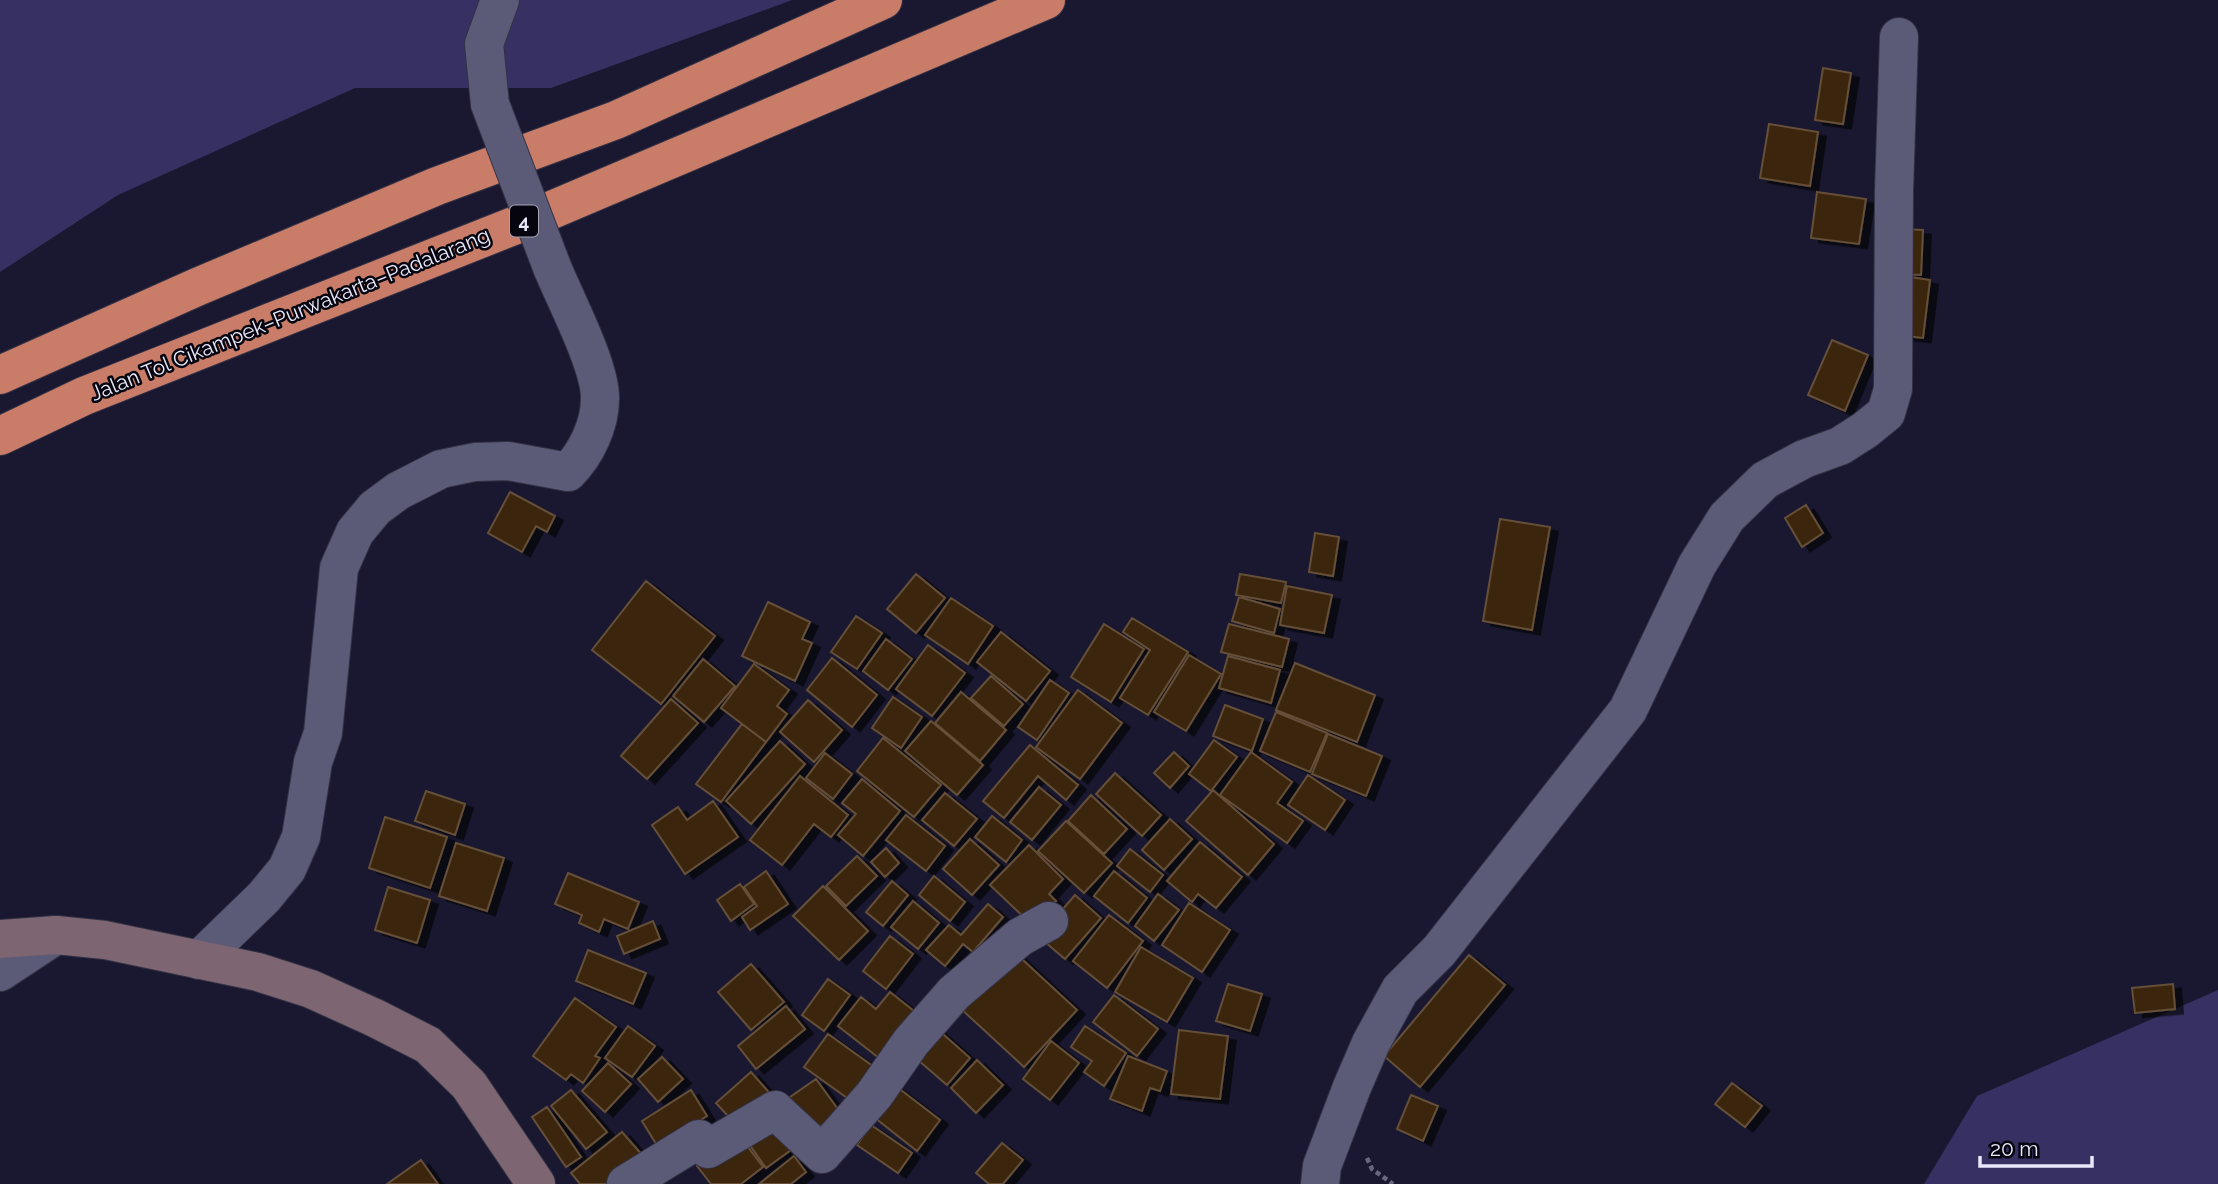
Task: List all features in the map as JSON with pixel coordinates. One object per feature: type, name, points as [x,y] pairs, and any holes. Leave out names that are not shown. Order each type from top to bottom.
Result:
[{"type":"highway","points":[[0,375],[197,287],[437,186],[616,120],[883,0]]},
{"type":"highway","name":"Jalan Tol Cikampek–Purwakarta–Padalarang","points":[[0,436],[84,396],[521,223],[1046,0]]},
{"type":"street","points":[[199,960],[264,897],[287,869],[301,837],[313,762],[323,733],[338,568],[355,532],[375,508],[398,491],[441,470],[475,462],[508,461],[553,471],[568,471],[577,463],[597,423],[600,397],[592,363],[490,104],[484,44],[500,0]]},
{"type":"street","points":[[1320,1184],[1322,1166],[1352,1087],[1371,1043],[1400,990],[1439,951],[1628,710],[1697,565],[1727,517],[1765,481],[1804,459],[1840,446],[1886,413],[1893,389],[1894,191],[1899,37]]},
{"type":"street","points":[[626,1184],[699,1139],[708,1149],[775,1110],[822,1154],[874,1095],[911,1042],[954,993],[1020,937],[1049,921]]},
{"type":"street","points":[[0,972],[56,935]]},
{"type":"street","points":[[0,939],[56,935],[105,940],[258,972],[311,989],[375,1018],[428,1045],[469,1085],[536,1184]]},
{"type":"shaded area","points":[[0,0],[792,0],[551,88],[355,88],[118,195],[0,272]]},
{"type":"shaded area","points":[[2218,990],[2218,1184],[1924,1184],[1977,1096]]},
{"type":"building","points":[[1823,68],[1851,73],[1843,124],[1815,120]]},
{"type":"building","points":[[1769,124],[1818,132],[1810,186],[1760,178]]},
{"type":"building","points":[[1817,192],[1866,199],[1859,244],[1811,238]]},
{"type":"building","points":[[1900,229],[1923,230],[1921,275],[1898,274]]},
{"type":"building","points":[[1904,276],[1930,280],[1923,338],[1897,335]]},
{"type":"building","points":[[1832,340],[1868,355],[1845,411],[1808,395]]},
{"type":"building","points":[[510,492],[555,516],[547,532],[536,526],[522,552],[488,533]]},
{"type":"building","points":[[1806,505],[1823,533],[1802,547],[1785,518]]},
{"type":"building","points":[[1500,519],[1550,527],[1532,630],[1483,621]]},
{"type":"building","points":[[1315,533],[1339,537],[1333,576],[1309,572]]},
{"type":"building","points":[[916,574],[945,598],[916,633],[887,609]]},
{"type":"building","points":[[1240,574],[1286,582],[1281,603],[1236,595]]},
{"type":"building","points":[[646,581],[715,636],[661,704],[592,650]]},
{"type":"building","points":[[1287,586],[1332,595],[1324,633],[1280,625]]},
{"type":"building","points":[[1239,597],[1280,609],[1274,633],[1232,621]]},
{"type":"building","points":[[951,598],[993,626],[968,664],[925,635]]},
{"type":"building","points":[[768,602],[810,622],[802,639],[812,643],[795,681],[742,656]]},
{"type":"building","points":[[856,616],[882,633],[857,669],[831,652]]},
{"type":"building","points":[[1132,618],[1188,652],[1148,715],[1120,698],[1150,650],[1123,632]]},
{"type":"building","points":[[1104,624],[1144,649],[1111,702],[1071,677]]},
{"type":"building","points":[[1229,624],[1289,639],[1282,667],[1221,652]]},
{"type":"building","points":[[1001,632],[1050,671],[1026,701],[977,662]]},
{"type":"building","points":[[886,639],[912,659],[888,690],[863,671]]},
{"type":"building","points":[[928,645],[965,673],[932,716],[896,689]]},
{"type":"building","points":[[1189,655],[1221,674],[1186,731],[1154,712]]},
{"type":"building","points":[[1228,656],[1280,670],[1271,703],[1219,688]]},
{"type":"building","points":[[832,658],[877,695],[852,727],[807,690]]},
{"type":"building","points":[[703,659],[735,686],[704,722],[673,696]]},
{"type":"building","points":[[1295,663],[1375,695],[1357,742],[1276,710]]},
{"type":"building","points":[[754,664],[789,690],[777,706],[787,714],[766,742],[721,708]]},
{"type":"building","points":[[991,676],[1023,704],[1004,726],[971,698]]},
{"type":"building","points":[[1050,680],[1069,693],[1037,740],[1018,727]]},
{"type":"building","points":[[1078,690],[1122,723],[1080,779],[1036,747]]},
{"type":"building","points":[[961,692],[1006,730],[980,761],[935,723]]},
{"type":"building","points":[[893,697],[922,717],[901,748],[872,728]]},
{"type":"building","points":[[671,699],[698,723],[647,779],[621,756]]},
{"type":"building","points":[[808,700],[842,730],[814,762],[780,732]]},
{"type":"building","points":[[1225,705],[1263,719],[1252,751],[1213,736]]},
{"type":"building","points":[[1276,712],[1327,733],[1310,772],[1260,751]]},
{"type":"building","points":[[931,721],[983,765],[957,795],[905,751]]},
{"type":"building","points":[[742,724],[766,742],[721,802],[696,784]]},
{"type":"building","points":[[1328,734],[1382,756],[1366,796],[1312,774]]},
{"type":"building","points":[[883,738],[941,785],[914,817],[857,771]]},
{"type":"building","points":[[1214,740],[1237,757],[1211,791],[1189,774]]},
{"type":"building","points":[[780,741],[805,764],[751,824],[726,801]]},
{"type":"building","points":[[1030,745],[1078,785],[1066,800],[1038,776],[1004,818],[983,801]]},
{"type":"building","points":[[1174,752],[1189,766],[1170,788],[1154,773]]},
{"type":"building","points":[[1251,752],[1292,782],[1277,803],[1303,821],[1287,843],[1220,795]]},
{"type":"building","points":[[825,753],[852,774],[833,799],[806,778]]},
{"type":"building","points":[[1115,773],[1161,815],[1142,836],[1096,794]]},
{"type":"building","points":[[1308,775],[1345,800],[1325,830],[1288,805]]},
{"type":"building","points":[[800,776],[848,815],[831,837],[814,824],[782,865],[750,840]]},
{"type":"building","points":[[862,779],[900,811],[863,856],[838,835],[856,814],[842,803]]},
{"type":"building","points":[[1039,787],[1061,805],[1032,840],[1010,822]]},
{"type":"building","points":[[1213,790],[1274,844],[1248,875],[1186,821]]},
{"type":"building","points":[[426,791],[465,804],[455,835],[415,821]]},
{"type":"building","points":[[945,793],[977,819],[954,846],[922,820]]},
{"type":"building","points":[[1091,795],[1127,829],[1104,854],[1068,821]]},
{"type":"building","points":[[713,801],[738,837],[685,874],[652,825],[678,807],[687,820]]},
{"type":"building","points":[[906,815],[945,846],[926,871],[886,840]]},
{"type":"building","points":[[992,816],[1022,840],[1006,862],[975,837]]},
{"type":"building","points":[[385,817],[447,837],[430,888],[369,868]]},
{"type":"building","points":[[1170,819],[1192,839],[1164,870],[1142,850]]},
{"type":"building","points":[[1066,821],[1112,863],[1084,893],[1038,851]]},
{"type":"building","points":[[970,839],[999,865],[972,895],[943,869]]},
{"type":"building","points":[[1200,842],[1242,877],[1216,908],[1198,894],[1192,902],[1167,881]]},
{"type":"building","points":[[456,843],[504,858],[487,911],[439,896]]},
{"type":"building","points":[[1029,845],[1063,879],[1049,894],[1056,901],[1032,925],[990,885]]},
{"type":"building","points":[[886,848],[899,863],[885,877],[871,862]]},
{"type":"building","points":[[1130,849],[1163,875],[1150,892],[1117,866]]},
{"type":"building","points":[[857,856],[877,876],[846,906],[826,886]]},
{"type":"building","points":[[766,871],[788,904],[750,930],[742,917],[757,906],[744,887]]},
{"type":"building","points":[[1114,871],[1147,898],[1128,923],[1094,896]]},
{"type":"building","points":[[568,873],[639,902],[628,929],[604,919],[599,932],[579,923],[582,915],[555,904]]},
{"type":"building","points":[[934,876],[965,902],[950,921],[919,895]]},
{"type":"building","points":[[892,881],[908,895],[883,926],[866,912]]},
{"type":"building","points":[[740,884],[754,904],[731,921],[717,900]]},
{"type":"building","points":[[823,886],[868,931],[839,960],[793,916]]},
{"type":"building","points":[[388,887],[430,900],[417,943],[375,930]]},
{"type":"building","points":[[1158,894],[1179,910],[1154,941],[1135,926]]},
{"type":"building","points":[[1075,895],[1101,918],[1065,959],[1039,937]]},
{"type":"building","points":[[913,901],[939,923],[918,949],[891,927]]},
{"type":"building","points":[[1189,903],[1230,930],[1202,972],[1162,945]]},
{"type":"building","points":[[988,904],[1003,917],[973,952],[963,944],[945,966],[926,950],[949,925],[961,935]]},
{"type":"building","points":[[1109,915],[1143,941],[1107,988],[1073,961]]},
{"type":"building","points":[[653,921],[660,939],[624,954],[617,936]]},
{"type":"building","points":[[890,936],[913,954],[886,989],[863,971]]},
{"type":"building","points":[[1141,947],[1193,978],[1167,1022],[1115,992]]},
{"type":"building","points":[[1011,949],[1077,1010],[1024,1067],[959,1007]]},
{"type":"building","points":[[588,950],[646,973],[633,1004],[576,981]]},
{"type":"building","points":[[1469,955],[1505,985],[1420,1087],[1384,1056]]},
{"type":"building","points":[[751,964],[784,1002],[751,1030],[718,992]]},
{"type":"building","points":[[828,979],[850,995],[824,1031],[802,1015]]},
{"type":"building","points":[[1228,984],[1262,994],[1250,1031],[1216,1021]]},
{"type":"building","points":[[2173,984],[2175,1009],[2135,1013],[2132,988]]},
{"type":"building","points":[[890,992],[924,1019],[888,1065],[838,1026],[861,997],[876,1009]]},
{"type":"building","points":[[1114,995],[1158,1029],[1137,1056],[1093,1022]]},
{"type":"building","points":[[575,998],[616,1027],[595,1056],[600,1058],[583,1083],[571,1074],[566,1080],[533,1056]]},
{"type":"building","points":[[786,1006],[805,1029],[756,1069],[738,1046]]},
{"type":"building","points":[[628,1026],[655,1046],[632,1077],[605,1058]]},
{"type":"building","points":[[1085,1026],[1126,1053],[1104,1086],[1084,1072],[1092,1061],[1071,1047]]},
{"type":"building","points":[[935,1027],[970,1058],[947,1085],[911,1054]]},
{"type":"building","points":[[1179,1030],[1228,1036],[1220,1099],[1171,1094]]},
{"type":"building","points":[[828,1034],[881,1072],[857,1105],[804,1067]]},
{"type":"building","points":[[1051,1041],[1079,1063],[1050,1100],[1023,1079]]},
{"type":"building","points":[[1128,1056],[1167,1071],[1160,1091],[1150,1088],[1142,1111],[1110,1099]]},
{"type":"building","points":[[662,1057],[683,1079],[658,1102],[638,1079]]},
{"type":"building","points":[[977,1060],[1003,1085],[976,1113],[951,1088]]},
{"type":"building","points":[[608,1063],[631,1084],[605,1112],[582,1091]]},
{"type":"building","points":[[751,1072],[773,1097],[739,1128],[716,1103]]},
{"type":"building","points":[[816,1079],[840,1112],[807,1136],[783,1102]]},
{"type":"building","points":[[1732,1083],[1762,1106],[1745,1127],[1715,1104]]},
{"type":"building","points":[[893,1084],[940,1120],[917,1151],[870,1114]]},
{"type":"building","points":[[571,1090],[607,1132],[586,1149],[551,1106]]},
{"type":"building","points":[[691,1090],[707,1116],[658,1147],[642,1121]]},
{"type":"building","points":[[1411,1095],[1438,1106],[1423,1141],[1397,1129]]},
{"type":"building","points":[[547,1107],[581,1157],[566,1167],[532,1117]]},
{"type":"building","points":[[776,1114],[798,1145],[766,1168],[744,1137]]},
{"type":"building","points":[[871,1125],[912,1153],[898,1173],[857,1145]]},
{"type":"building","points":[[622,1132],[643,1156],[609,1184],[580,1184],[571,1173]]},
{"type":"building","points":[[738,1134],[763,1167],[741,1184],[711,1184],[697,1166]]},
{"type":"building","points":[[1002,1143],[1023,1160],[1003,1184],[989,1184],[976,1173]]},
{"type":"building","points":[[794,1156],[806,1172],[791,1184],[759,1184]]},
{"type":"building","points":[[421,1160],[438,1184],[387,1184]]}]
